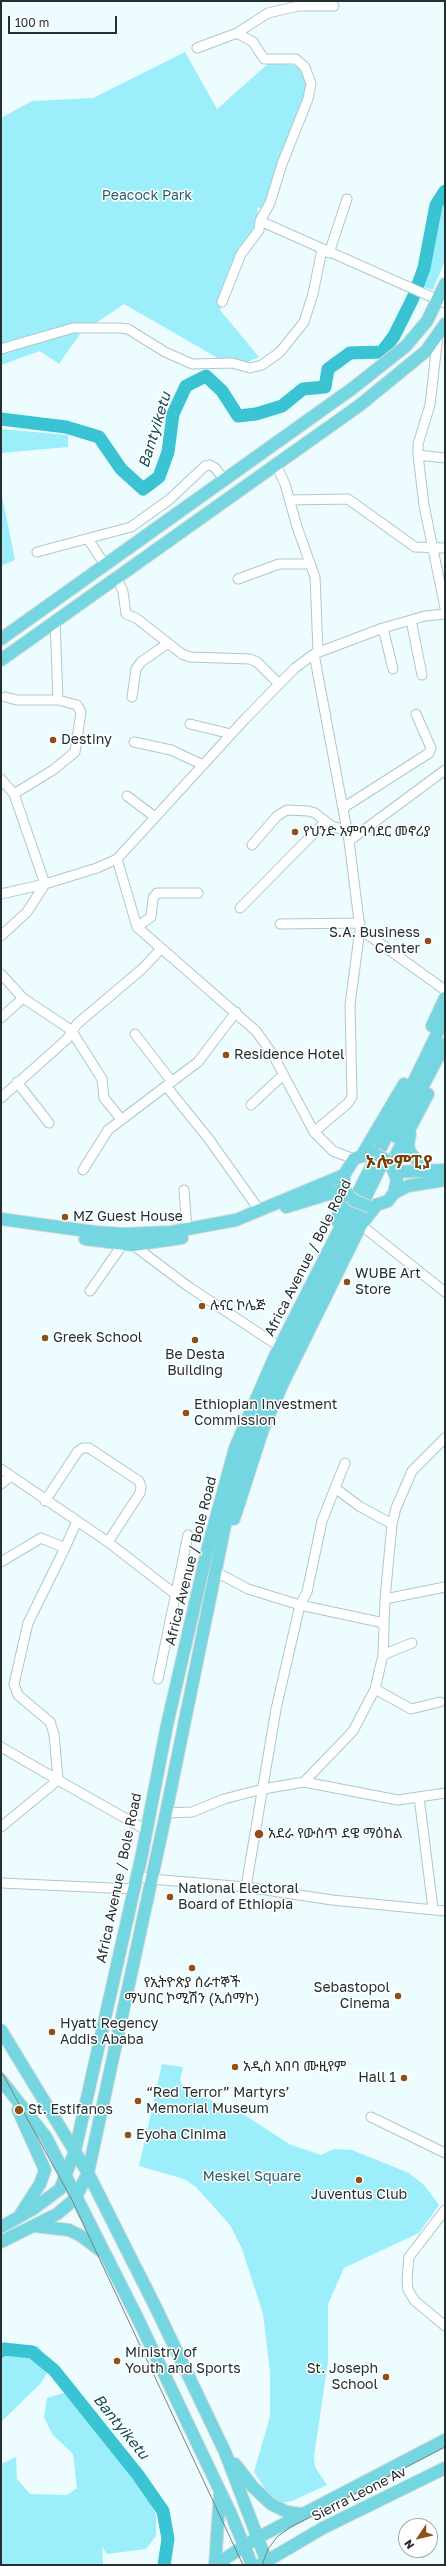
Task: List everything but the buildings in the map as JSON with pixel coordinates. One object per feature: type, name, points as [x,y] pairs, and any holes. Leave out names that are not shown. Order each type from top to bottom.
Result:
[{"type":"main road","points":[[1,638],[353,388],[406,346],[441,302],[445,284]]},
{"type":"main road","points":[[1,660],[275,463],[360,405],[426,351],[445,324]]},
{"type":"main road","points":[[1,1227],[126,1241],[196,1237],[234,1228],[302,1197],[344,1175],[358,1157],[397,1098],[445,998]]},
{"type":"main road","name":"Africa Avenue / Bole Road","points":[[76,2199],[88,2173],[121,2015],[166,1813],[216,1572],[214,1548],[235,1448],[274,1358],[401,1108],[445,1017]]},
{"type":"main road","name":"Africa Avenue / Bole Road","points":[[66,2179],[75,2151],[198,1590],[214,1548],[247,1443],[263,1404],[390,1146],[445,1044]]},
{"type":"main road","points":[[344,1175],[347,1193],[340,1212],[242,1408],[228,1446],[206,1529],[214,1548],[230,1535],[248,1470],[263,1429],[361,1225],[375,1206],[388,1201],[394,1193],[397,1179],[392,1166],[445,1061]]},
{"type":"main road","points":[[410,1130],[408,1146],[412,1154],[427,1170]]},
{"type":"main road","points":[[358,1157],[375,1154],[392,1166],[427,1170],[445,1170]]},
{"type":"main road","points":[[394,1193],[408,1186],[445,1180]]},
{"type":"main road","points":[[1,1219],[126,1241],[218,1225],[302,1197],[323,1197],[347,1193]]},
{"type":"main road","points":[[347,1193],[355,1201],[375,1206]]},
{"type":"main road","points":[[323,1197],[340,1212]]},
{"type":"main road","points":[[198,1590],[212,1592]]},
{"type":"main road","points":[[105,2011],[121,2015]]},
{"type":"main road","points":[[1,2030],[88,2173],[225,2452],[265,2563]]},
{"type":"main road","points":[[1,2080],[46,2137],[105,2254],[220,2491],[252,2565]]},
{"type":"main road","points":[[11,2094],[44,2170],[33,2196],[20,2216]]},
{"type":"main road","points":[[1,2227],[33,2209],[60,2189],[66,2179]]},
{"type":"main road","points":[[1,2242],[57,2214],[76,2199]]},
{"type":"main road","points":[[33,2226],[69,2230],[81,2236],[105,2254]]},
{"type":"main road","points":[[221,2565],[226,2558],[256,2538],[445,2440]]},
{"type":"main road","points":[[225,2452],[263,2498],[280,2509],[302,2514]]},
{"type":"main road","name":"Sierra Leone Av","points":[[265,2563],[287,2548],[445,2468]]},
{"type":"main road","points":[[215,2565],[220,2491]]},
{"type":"main road","points":[[279,2565],[287,2548]]},
{"type":"street","points":[[197,48],[237,33],[268,13],[298,6],[334,6]]},
{"type":"street","points":[[222,302],[241,254],[259,230],[260,221],[270,203],[282,164],[308,99],[311,84],[302,63],[290,59],[264,60],[253,42],[237,33]]},
{"type":"street","points":[[1,348],[73,328],[128,328],[165,352],[192,364],[232,363],[250,368],[262,365],[280,352],[293,338],[304,322],[347,198]]},
{"type":"street","points":[[260,221],[441,302]]},
{"type":"street","points":[[438,335],[430,405],[418,444],[418,455],[422,491],[445,608]]},
{"type":"street","points":[[418,455],[445,458]]},
{"type":"street","points":[[275,463],[290,500],[317,587],[316,652],[349,842],[360,926],[350,1005],[352,1097],[348,1104],[314,1132]]},
{"type":"street","points":[[37,552],[131,527],[170,499],[206,466],[210,465],[224,479]]},
{"type":"street","points":[[290,500],[348,499],[415,547],[433,549],[445,548]]},
{"type":"street","points":[[88,539],[105,564]]},
{"type":"street","points":[[238,580],[279,564],[310,564]]},
{"type":"street","points":[[117,577],[123,592],[126,614],[136,618],[167,644],[190,657],[250,659],[257,662],[279,684]]},
{"type":"street","points":[[1,894],[46,884],[97,868],[117,859],[231,734],[279,684],[316,652],[383,628],[412,620],[445,614]]},
{"type":"street","points":[[55,620],[58,700]]},
{"type":"street","points":[[412,620],[422,676]]},
{"type":"street","points":[[383,628],[393,669]]},
{"type":"street","points":[[132,697],[136,669],[141,662],[167,644]]},
{"type":"street","points":[[5,697],[17,700],[58,700],[77,705],[80,709],[81,721],[75,752],[68,759],[14,794]]},
{"type":"street","points":[[343,808],[429,753],[431,748],[416,714]]},
{"type":"street","points":[[190,724],[231,734]]},
{"type":"street","points":[[134,742],[171,750],[203,765]]},
{"type":"street","points":[[349,842],[445,770]]},
{"type":"street","points":[[1,779],[14,794],[46,884]]},
{"type":"street","points":[[127,796],[155,817]]},
{"type":"street","points":[[252,846],[277,816],[287,810],[308,811],[315,813],[324,823],[347,830]]},
{"type":"street","points":[[240,908],[324,823]]},
{"type":"street","points":[[117,859],[138,927],[161,949],[236,1012],[264,1041],[314,1132],[333,1151],[358,1157]]},
{"type":"street","points":[[1,936],[27,912],[46,884]]},
{"type":"street","points":[[138,927],[151,917],[156,893],[198,893]]},
{"type":"street","points":[[280,924],[360,926],[445,990]]},
{"type":"street","points":[[1,1098],[17,1082],[67,1039],[71,1030],[161,949]]},
{"type":"street","points":[[1,974],[23,998],[71,1030],[102,1079],[104,1098],[121,1119]]},
{"type":"street","points":[[1,1018],[23,998]]},
{"type":"street","points":[[83,1170],[100,1141],[121,1119],[198,1062],[236,1012]]},
{"type":"street","points":[[135,1034],[260,1211]]},
{"type":"street","points":[[251,1105],[283,1075]]},
{"type":"street","points":[[17,1082],[49,1123]]},
{"type":"street","points":[[184,1190],[187,1230]]},
{"type":"street","points":[[361,1225],[445,1292]]},
{"type":"street","points":[[90,1291],[126,1241],[189,1287],[274,1343]]},
{"type":"street","points":[[304,1782],[353,1732],[375,1689],[383,1655],[385,1599],[392,1524],[400,1494],[412,1471],[445,1438]]},
{"type":"street","points":[[45,1501],[78,1451],[83,1448],[89,1448],[139,1481],[140,1492],[108,1542]]},
{"type":"street","points":[[246,1886],[276,1709],[300,1605],[307,1592],[322,1521],[345,1463]]},
{"type":"street","points":[[1,1469],[45,1501],[108,1542],[175,1594]]},
{"type":"street","points":[[1,1484],[11,1476]]},
{"type":"street","points":[[334,1488],[359,1506],[392,1524]]},
{"type":"street","points":[[58,1780],[54,1734],[50,1722],[18,1695],[14,1684],[28,1623],[77,1521]]},
{"type":"street","points":[[158,1679],[188,1535]]},
{"type":"street","points":[[1,1562],[41,1538],[65,1548]]},
{"type":"street","points":[[216,1572],[248,1589],[300,1605],[384,1623]]},
{"type":"street","points":[[385,1599],[445,1587]]},
{"type":"street","points":[[383,1655],[412,1643]]},
{"type":"street","points":[[375,1689],[411,1708],[440,1702]]},
{"type":"street","points":[[1,1747],[146,1830]]},
{"type":"street","points":[[1,1827],[58,1780]]},
{"type":"street","points":[[166,1813],[192,1812],[224,1799],[263,1789],[304,1782],[398,1800],[445,1793]]},
{"type":"street","points":[[420,1797],[433,1910]]},
{"type":"street","points":[[136,1875],[151,1879],[246,1886],[332,1900],[445,1911]]},
{"type":"street","points":[[1,1883],[132,1889]]},
{"type":"street","points":[[371,2117],[445,2153]]},
{"type":"street","points":[[445,2210],[409,2257],[407,2279],[408,2290],[415,2301],[445,2326]]},
{"type":"green space","name":"Peacock Park","points":[[185,52],[217,109],[269,63],[293,65],[312,75],[266,211],[257,207],[259,219],[256,233],[220,310],[259,357],[235,368],[124,304],[80,334],[59,364],[40,351],[1,365],[1,118],[32,101],[93,98]]},
{"type":"green space","points":[[445,199],[445,260],[433,290],[421,286],[440,207]]},
{"type":"green space","points":[[1,429],[68,435],[68,447],[1,453]]},
{"type":"green space","points":[[1,491],[15,560],[1,566]]},
{"type":"green space","name":"Meskel Square","points":[[162,2064],[183,2067],[180,2080],[184,2089],[242,2113],[289,2144],[321,2155],[334,2149],[352,2150],[409,2173],[425,2186],[439,2205],[419,2233],[344,2268],[328,2304],[328,2362],[314,2456],[315,2467],[327,2485],[292,2501],[280,2503],[270,2496],[254,2472],[270,2416],[270,2372],[263,2314],[242,2249],[230,2225],[196,2187],[184,2179],[139,2166]]},
{"type":"green space","points":[[22,2345],[38,2346],[52,2365],[41,2383],[1,2422],[1,2354]]},
{"type":"green space","points":[[67,2392],[107,2433],[141,2487],[156,2514],[156,2536],[146,2549],[107,2554],[102,2547],[103,2565],[2,2565],[1,2464],[16,2457],[17,2479],[30,2494],[67,2495],[77,2488],[73,2454],[52,2434],[44,2417],[47,2398]]},
{"type":"waterway","name":"Bantyiketu","points":[[1,419],[66,427],[99,437],[121,469],[143,489],[159,477],[168,452],[173,414],[186,386],[206,376],[222,391],[238,416],[256,414],[282,406],[303,389],[325,387],[328,369],[350,353],[382,352],[394,336],[413,298],[424,268],[436,205],[445,191]]},
{"type":"waterway","name":"Bantyiketu","points":[[1,2351],[4,2349],[32,2352],[54,2370],[138,2475],[163,2511],[168,2539],[164,2565]]},
{"type":"tram line","points":[[1,2071],[71,2198],[243,2565]]},
{"type":"tram line","points":[[262,2565],[268,2549],[277,2537],[289,2528],[445,2447]]},
{"type":"place","name":"Destiny","points":[[53,740]]},
{"type":"place","name":"የህንድ አምባሳደር መኖሪያ","points":[[295,832]]},
{"type":"place","name":"S.A. Business Center","points":[[428,941]]},
{"type":"place","name":"Residence Hotel","points":[[226,1055]]},
{"type":"place","name":"MZ Guest House","points":[[65,1217]]},
{"type":"place","name":"WUBE Art Store","points":[[347,1282]]},
{"type":"place","name":"ሉናር ኮሌጅ","points":[[202,1306]]},
{"type":"place","name":"Greek School","points":[[45,1338]]},
{"type":"place","name":"Be Desta Building","points":[[195,1340]]},
{"type":"place","name":"Ethiopian Investment Commission","points":[[186,1413]]},
{"type":"place","name":"አደራ የውስጥ ደዌ ማዕከል","points":[[259,1834]]},
{"type":"place","name":"National Electoral Board of Ethiopia","points":[[170,1897]]},
{"type":"place","name":"የኢትዮጵያ ሰራተኞች ማህበር ኮሚሽን (ኢሰማኮ)","points":[[192,1968]]},
{"type":"place","name":"Sebastopol Cinema","points":[[398,1996]]},
{"type":"place","name":"Hyatt Regency Addis Ababa","points":[[52,2032]]},
{"type":"place","name":"አዲስ አበባ ሙዚየም","points":[[235,2067]]},
{"type":"place","name":"Hall 1","points":[[404,2078]]},
{"type":"place","name":"“Red Terror” Martyrs’ Memorial Museum","points":[[138,2101]]},
{"type":"place","name":"St. Estifanos","points":[[19,2110]]},
{"type":"place","name":"Eyoha Cinima","points":[[128,2135]]},
{"type":"place","name":"Juventus Club","points":[[359,2180]]},
{"type":"place","name":"Ministry of Youth and Sports","points":[[117,2361]]},
{"type":"place","name":"St. Joseph School","points":[[386,2377]]},
{"type":"district","name":"ኦሎምፒያ","points":[[399,1162]]}]
